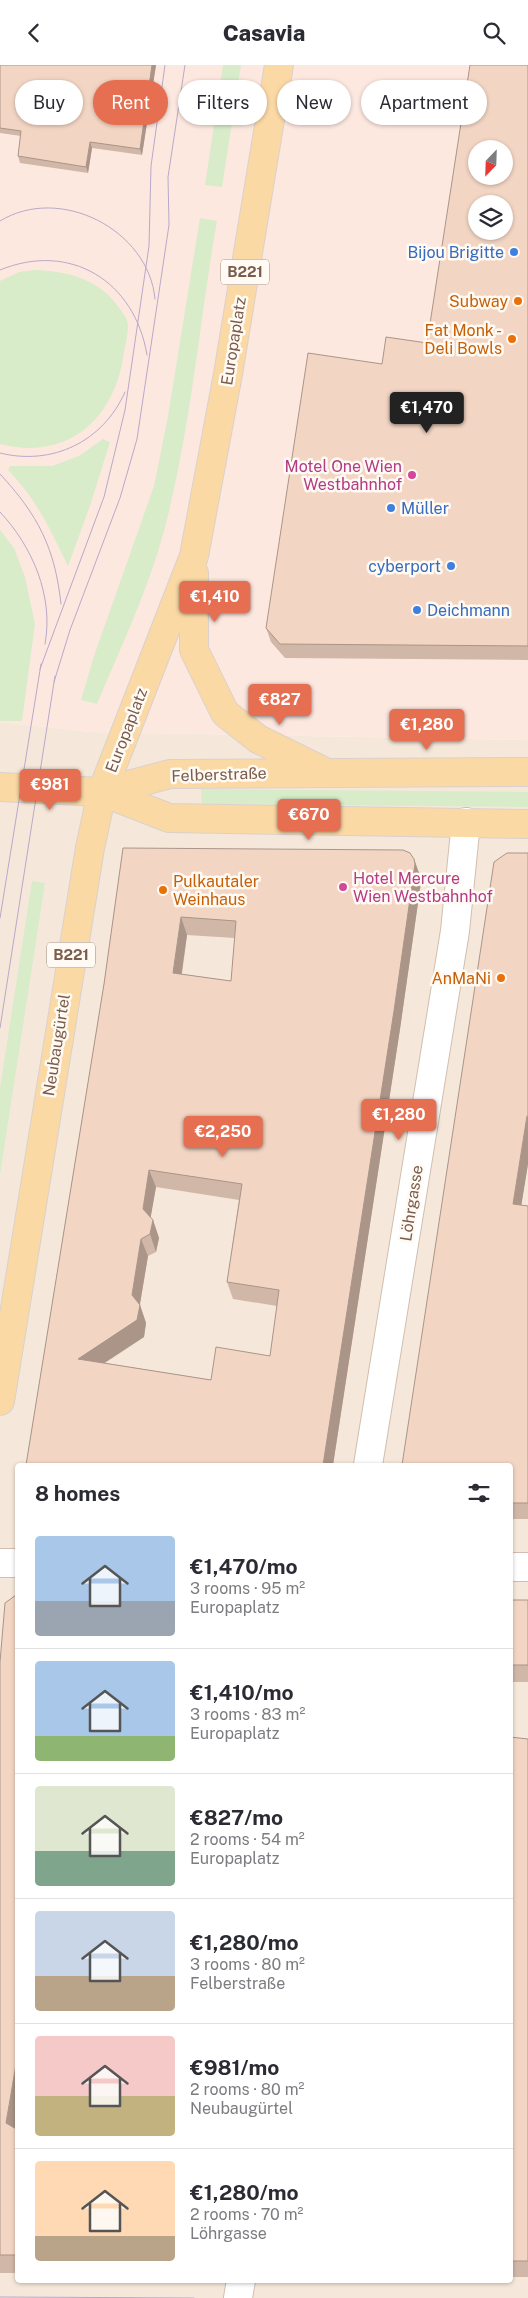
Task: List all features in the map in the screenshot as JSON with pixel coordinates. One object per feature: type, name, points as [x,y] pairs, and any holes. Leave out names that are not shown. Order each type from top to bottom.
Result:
[{"type":"main road","name":"Europaplatz","points":[[279,65],[228,374],[194,557],[194,650],[225,713],[258,739],[326,772]]},
{"type":"main road","name":"Europaplatz","points":[[102,792],[194,557]]},
{"type":"main road","name":"Felberstraße","points":[[102,792],[170,774],[528,772]]},
{"type":"main road","points":[[0,787],[102,792],[170,818],[528,824]]},
{"type":"main road","name":"Neubaugürtel","points":[[0,1401],[82,886],[102,792]]},
{"type":"street","name":"Löhrgasse","points":[[368,1463],[455,931],[466,822]]},
{"type":"street","points":[[0,1563],[15,1563]]},
{"type":"street","points":[[513,1567],[528,1567]]},
{"type":"street","points":[[238,2298],[240,2283]]},
{"type":"shaded area","points":[[0,65],[528,65],[528,740],[91,732],[0,722]]},
{"type":"shaded area","points":[[0,722],[91,732],[528,740],[528,2298],[0,2298]]},
{"type":"green space","points":[[223,65],[241,65],[239,80],[221,80]]},
{"type":"green space","points":[[214,125],[232,125],[222,187],[205,185]]},
{"type":"green space","points":[[200,218],[217,221],[188,415],[173,493],[158,553],[134,618],[97,704],[81,700],[94,656],[154,486],[168,416]]},
{"type":"green space","points":[[34,270],[71,275],[103,290],[126,317],[128,330],[117,381],[108,401],[96,418],[82,431],[65,441],[45,447],[23,448],[0,444],[0,281],[19,272]]},
{"type":"green space","points":[[103,439],[110,442],[90,506],[68,566],[49,527],[35,504],[8,470],[10,466],[52,466],[79,456]]},
{"type":"green space","points":[[0,530],[14,548],[25,577],[35,624],[22,721],[0,721]]},
{"type":"green space","points":[[201,789],[528,792],[528,807],[202,804]]},
{"type":"green space","points":[[32,881],[45,883],[0,1175],[0,1088]]},
{"type":"building","points":[[0,65],[152,65],[150,80],[93,80],[93,125],[143,125],[140,149],[90,142],[86,167],[18,156],[21,131],[0,128]]},
{"type":"building","name":"Motel One Wien Westbahnhof","points":[[470,65],[528,65],[528,646],[280,644],[266,628],[308,353],[382,364],[386,337],[427,343],[461,125],[487,125],[487,80],[468,80]]},
{"type":"building","points":[[123,848],[403,850],[410,853],[415,864],[323,1463],[26,1463],[104,984]],"holes":[[[181,917],[236,921],[231,981],[173,973]],[[149,1170],[242,1184],[227,1282],[279,1290],[270,1356],[216,1347],[211,1380],[78,1359],[137,1320],[140,1305],[132,1295],[141,1239],[150,1234],[153,1220],[143,1209]]]},
{"type":"building","points":[[507,853],[528,853],[528,1116],[513,1204],[528,1206],[528,1503],[513,1503],[513,1463],[402,1463],[494,862]]},
{"type":"building","points":[[15,1596],[15,2070],[6,2123],[15,2128],[15,2255],[0,2255],[0,1662],[5,1603]]},
{"type":"building","points":[[513,1600],[528,1600],[528,1665],[513,1665]]},
{"type":"building","points":[[513,1737],[528,1739],[528,2261],[513,2261]]},
{"type":"tram line","points":[[40,669],[104,497],[125,410],[149,246],[151,166],[165,65]]},
{"type":"tram line","points":[[54,682],[70,630],[120,498],[137,439],[169,225],[168,177],[185,65]]},
{"type":"tram line","points":[[0,221],[24,211],[49,208],[74,211],[98,220],[119,234],[137,253],[149,274],[155,299]]},
{"type":"tram line","points":[[0,270],[26,262],[51,261],[74,265],[95,274],[114,288],[129,306],[140,329],[147,355]]},
{"type":"tram line","points":[[0,453],[38,456],[57,453],[74,446],[89,437],[104,424],[115,410],[125,392]]},
{"type":"tram line","points":[[0,474],[25,504],[42,533],[54,566],[61,604]]},
{"type":"tram line","points":[[0,512],[22,540],[38,573],[46,608],[45,644]]},
{"type":"tram line","points":[[0,918],[41,664]]},
{"type":"tram line","points":[[0,1028],[55,676]]},
{"type":"tram line","points":[[0,2297],[194,2298]]},
{"type":"place","name":"Bijou Brigitte","points":[[514,252]]},
{"type":"place","name":"Subway","points":[[518,301]]},
{"type":"place","name":"Fat Monk - Deli Bowls","points":[[512,339]]},
{"type":"place","name":"Motel One Wien Westbahnhof","points":[[412,475]]},
{"type":"place","name":"Müller","points":[[391,508]]},
{"type":"place","name":"cyberport","points":[[451,566]]},
{"type":"place","name":"Deichmann","points":[[417,610]]},
{"type":"place","name":"Hotel Mercure Wien Westbahnhof","points":[[343,887]]},
{"type":"place","name":"Pulkautaler Weinhaus","points":[[163,890]]},
{"type":"place","name":"AnMaNi","points":[[501,978]]}]
